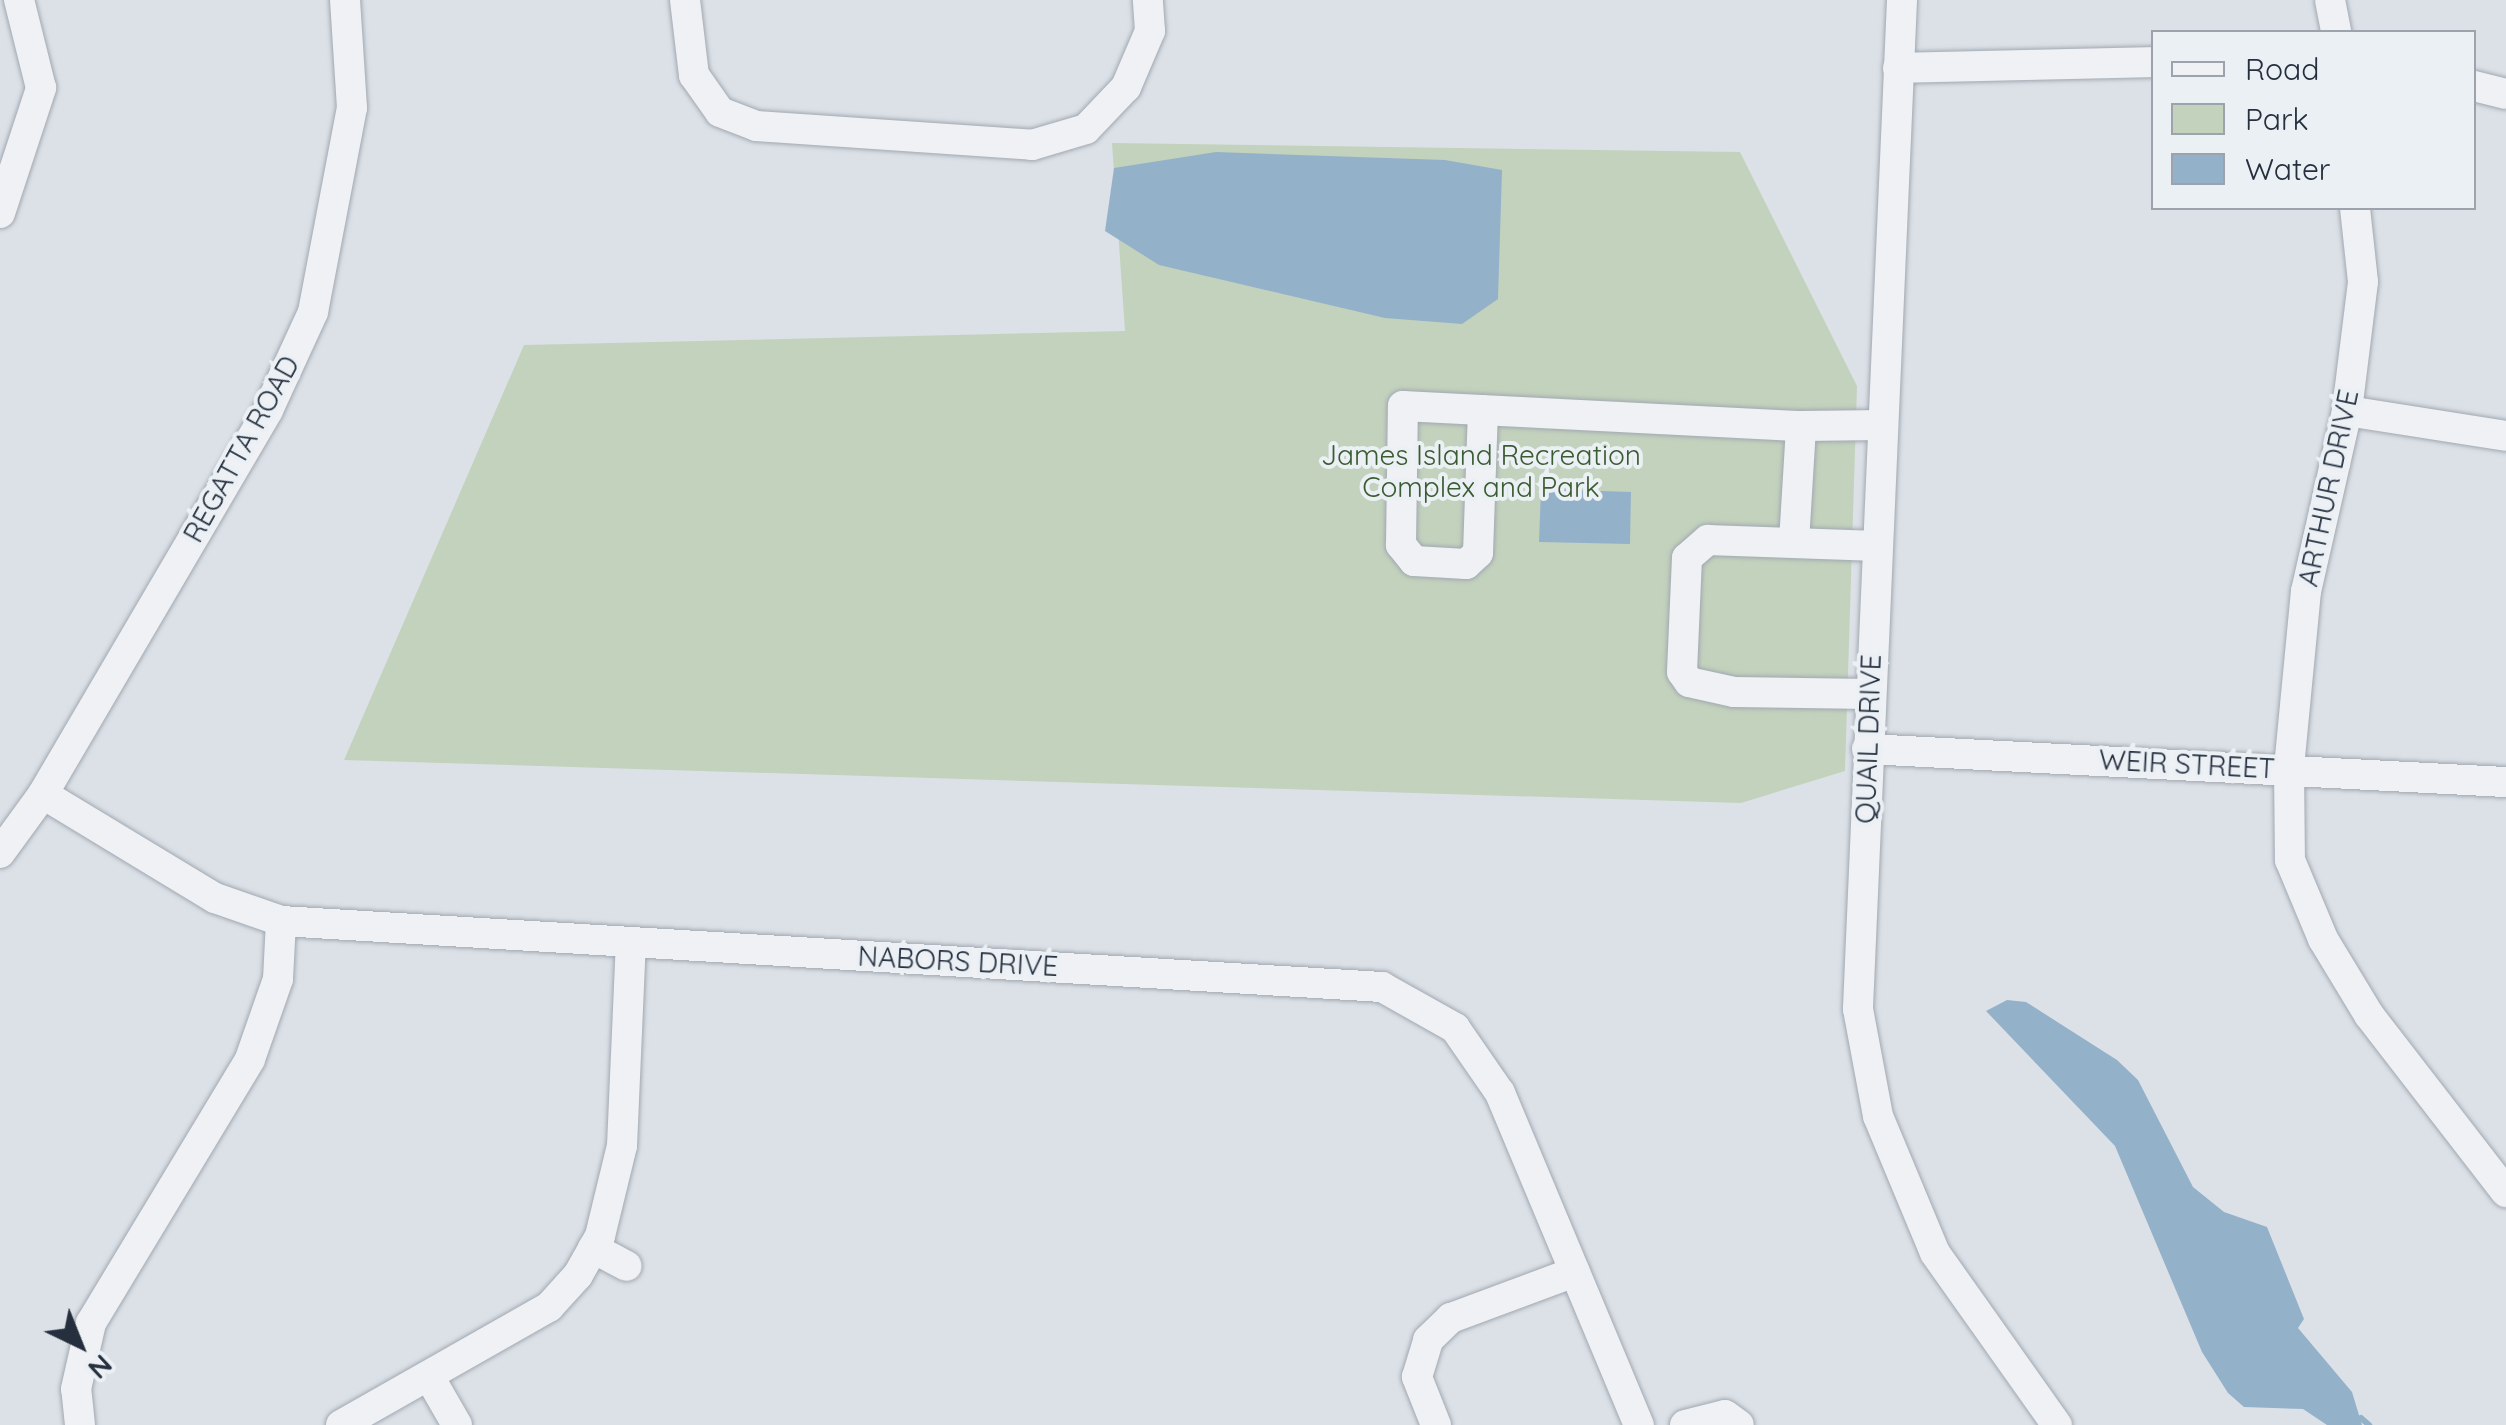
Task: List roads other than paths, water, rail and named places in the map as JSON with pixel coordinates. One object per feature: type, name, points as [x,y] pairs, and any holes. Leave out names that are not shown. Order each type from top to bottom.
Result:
[{"type":"street","points":[[0,213],[41,88],[19,0]]},
{"type":"street","name":"REGATTA ROAD","points":[[0,854],[44,794],[268,410],[313,312],[352,108],[345,0]]},
{"type":"street","points":[[685,0],[694,75],[720,112],[756,126],[1032,146],[1086,129],[1126,87],[1150,31],[1148,0]]},
{"type":"street","name":"QUAIL DRIVE","points":[[1902,0],[1858,1009],[1878,1116],[1934,1253],[2058,1425]]},
{"type":"street","points":[[2330,0],[2336,30]]},
{"type":"street","points":[[1898,68],[2151,62]]},
{"type":"street","points":[[2476,86],[2506,94]]},
{"type":"street","name":"ARTHUR DRIVE","points":[[2355,210],[2362,282],[2347,411],[2306,591],[2289,768],[2290,860],[2323,939],[2369,1015],[2506,1192]]},
{"type":"street","points":[[1483,410],[1478,554],[1466,564],[1414,560],[1401,545],[1403,406],[1483,410],[1801,426],[1882,425]]},
{"type":"street","points":[[2347,411],[2506,436]]},
{"type":"street","points":[[1794,542],[1801,426]]},
{"type":"street","points":[[1870,694],[1700,690],[1682,672],[1687,558],[1694,547],[1794,542],[1876,546]]},
{"type":"street","name":"WEIR STREET","points":[[1868,748],[2506,782]]},
{"type":"street","name":"NABORS DRIVE","points":[[44,794],[215,898],[281,921],[1382,987],[1456,1028],[1500,1093],[1639,1425]]},
{"type":"street","points":[[80,1425],[76,1389],[91,1323],[250,1059],[278,978],[281,921]]},
{"type":"street","points":[[342,1425],[549,1307],[593,1248],[622,1146],[630,942]]},
{"type":"street","points":[[593,1248],[628,1266]]},
{"type":"street","points":[[1436,1425],[1417,1377],[1428,1340],[1451,1318],[1575,1272]]},
{"type":"street","points":[[430,1378],[457,1425]]},
{"type":"street","points":[[1686,1425],[1726,1415],[1739,1425]]},
{"type":"water","points":[[1216,152],[1445,160],[1502,170],[1498,299],[1462,324],[1385,318],[1159,265],[1105,231],[1114,168]]},
{"type":"water","points":[[1541,489],[1631,492],[1630,544],[1539,542]]},
{"type":"water","points":[[2007,1000],[2026,1002],[2117,1060],[2138,1080],[2193,1187],[2224,1212],[2267,1227],[2304,1319],[2298,1328],[2352,1392],[2362,1425],[2327,1425],[2303,1409],[2244,1407],[2228,1393],[2202,1352],[2115,1146],[1986,1011]]},
{"type":"waterway","points":[[2361,1418],[2369,1425]]},
{"type":"park label","name":"James Island Recreation Complex and Park","points":[[1481,471]]}]
